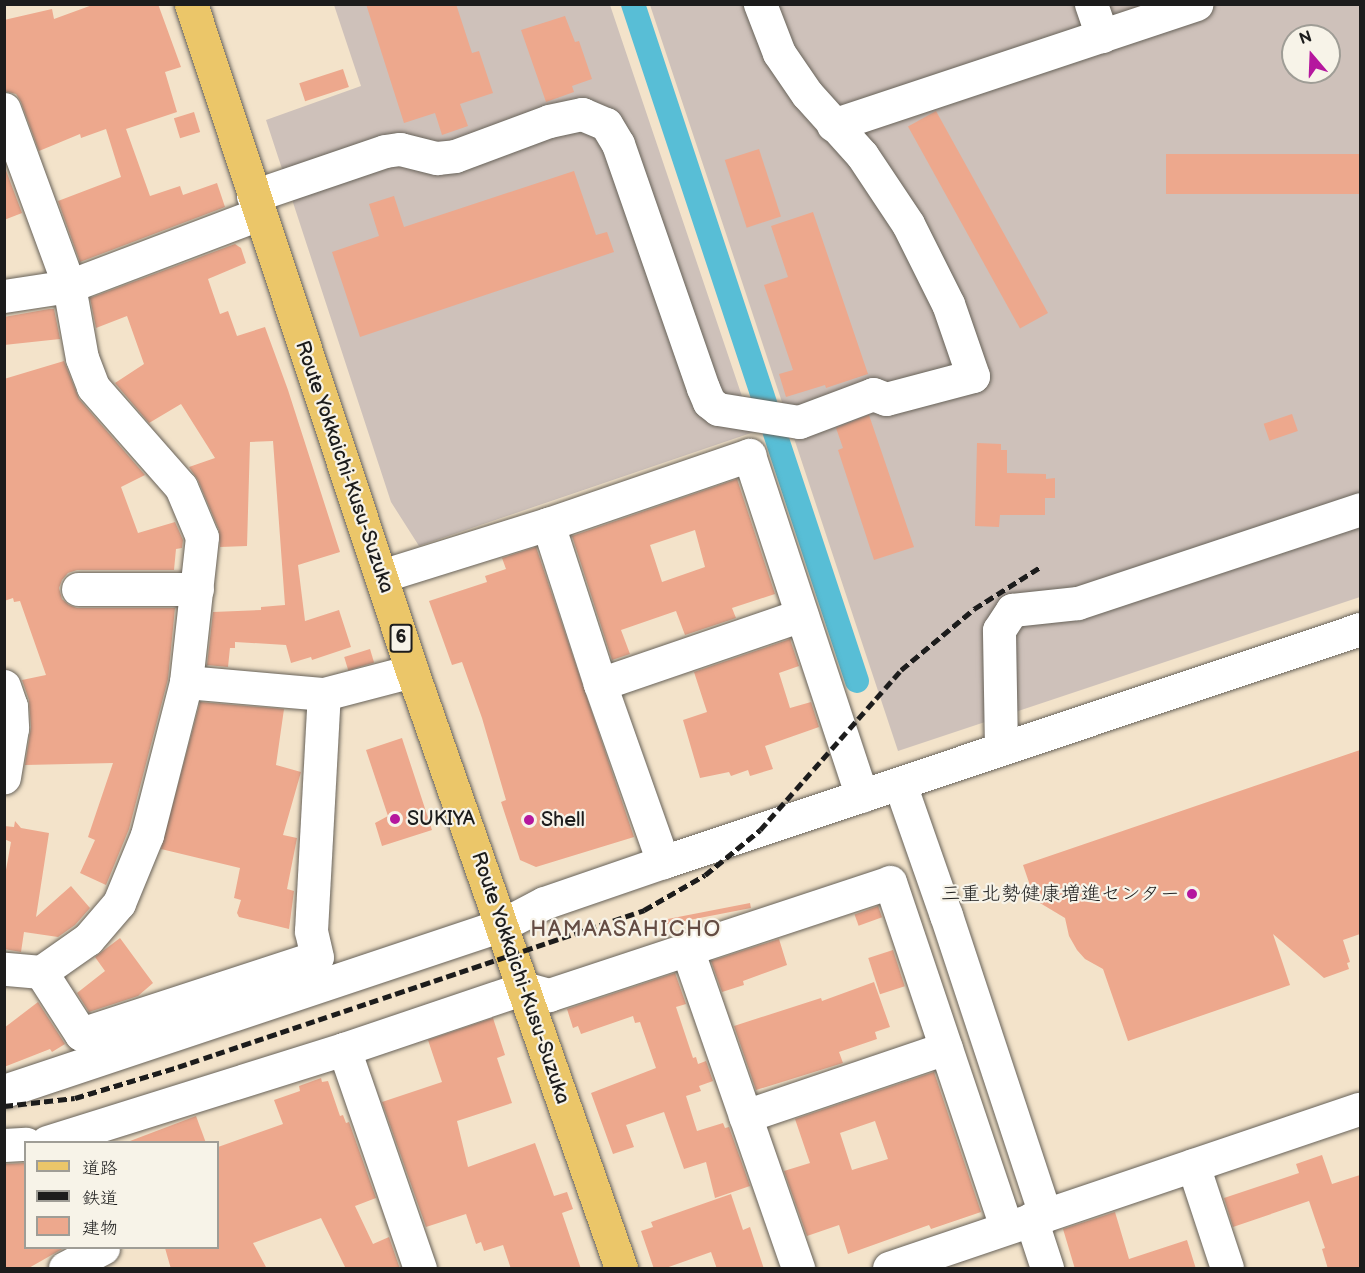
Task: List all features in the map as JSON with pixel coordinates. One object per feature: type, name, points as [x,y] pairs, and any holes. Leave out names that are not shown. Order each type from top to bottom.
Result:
[{"type":"main road","name":"Route Yokkaichi-Kusu-Suzuka","points":[[191,4],[412,671],[621,1269]]},
{"type":"street","points":[[4,296],[69,286],[385,151],[400,149],[437,158],[455,156],[549,121],[582,114],[606,124],[618,144],[709,402],[718,409],[800,422],[873,394],[886,399],[974,376],[948,304],[908,225],[862,155],[807,94],[779,53],[760,4]]},
{"type":"street","points":[[1092,4],[1102,36]]},
{"type":"street","points":[[834,125],[1196,4]]},
{"type":"street","points":[[4,109],[69,286],[82,358],[93,387],[181,487],[202,537],[186,682],[147,835],[119,903],[88,939],[41,972],[4,969]]},
{"type":"street","points":[[381,576],[548,524],[749,455],[862,796]]},
{"type":"street","points":[[1001,735],[999,630],[1012,610],[1078,603],[1360,509]]},
{"type":"street","points":[[548,524],[600,684],[663,862]]},
{"type":"street","points":[[78,589],[197,590]]},
{"type":"street","points":[[600,684],[802,615]]},
{"type":"street","points":[[4,1091],[502,925],[544,903],[900,784],[1001,735],[1360,629]]},
{"type":"street","points":[[186,682],[324,694],[412,671]]},
{"type":"street","points":[[4,686],[11,706],[12,728],[4,777]]},
{"type":"street","points":[[41,972],[81,1034],[317,957],[311,931],[324,694]]},
{"type":"street","points":[[900,784],[946,915],[1027,1220]]},
{"type":"street","points":[[60,1141],[123,1131],[344,1049],[524,988],[549,995],[890,882],[946,1048],[1027,1220],[1047,1269]]},
{"type":"street","points":[[687,949],[798,1269]]},
{"type":"street","points":[[745,1116],[946,1048]]},
{"type":"street","points":[[344,1049],[420,1269]]},
{"type":"street","points":[[889,1269],[1027,1220],[1360,1109]]},
{"type":"street","points":[[4,1145],[24,1144]]},
{"type":"street","points":[[1193,1165],[1227,1269]]},
{"type":"street","points":[[65,1269],[101,1249]]},
{"type":"shaded area","points":[[334,5],[610,5],[754,432],[419,546],[391,502],[266,120],[361,86]]},
{"type":"shaded area","points":[[650,5],[1360,5],[1360,597],[898,751]]},
{"type":"building","points":[[95,4],[158,4],[181,67],[165,72],[177,112],[126,129],[150,196],[180,186],[183,195],[217,183],[225,207],[80,262],[58,201],[121,177],[106,129],[81,138],[80,134],[39,151],[21,102],[16,94],[4,91],[4,20],[52,9],[54,19]]},
{"type":"building","points":[[366,4],[456,4],[472,53],[479,51],[493,93],[460,104],[468,126],[442,135],[435,113],[404,123]]},
{"type":"building","points":[[565,16],[575,42],[579,41],[592,79],[572,86],[574,92],[546,102],[521,30]]},
{"type":"building","points":[[343,69],[349,87],[305,101],[299,83]]},
{"type":"building","points":[[936,111],[1048,313],[1020,329],[908,127]]},
{"type":"building","points":[[194,112],[200,132],[180,138],[174,118]]},
{"type":"building","points":[[759,149],[781,217],[747,228],[725,160]]},
{"type":"building","points":[[1166,154],[1360,154],[1360,194],[1166,194]]},
{"type":"building","points":[[4,165],[22,213],[4,220]]},
{"type":"building","points":[[574,171],[596,235],[607,232],[614,252],[360,337],[332,252],[379,236],[369,204],[394,196],[404,227]]},
{"type":"building","points":[[813,212],[868,374],[826,388],[825,385],[786,397],[779,374],[793,370],[764,285],[788,277],[771,226]]},
{"type":"building","points":[[235,244],[241,248],[246,263],[208,279],[220,314],[228,311],[237,336],[265,327],[288,390],[340,552],[298,565],[305,621],[339,610],[351,647],[312,660],[311,657],[291,663],[286,645],[235,642],[235,648],[230,648],[228,667],[207,665],[213,612],[261,610],[261,607],[285,605],[273,441],[250,442],[247,546],[220,547],[219,530],[198,480],[189,467],[215,458],[181,404],[149,423],[115,383],[144,364],[127,316],[96,328],[90,298]]},
{"type":"building","points":[[54,309],[60,339],[4,345],[4,317]]},
{"type":"building","points":[[64,361],[79,399],[145,475],[121,487],[138,533],[175,522],[183,540],[182,548],[176,549],[174,570],[77,570],[68,573],[59,588],[62,599],[77,608],[175,608],[168,679],[129,829],[106,885],[80,873],[95,840],[88,837],[113,763],[25,765],[31,727],[29,700],[22,680],[46,675],[20,601],[14,602],[13,598],[4,601],[4,379]]},
{"type":"building","points":[[1292,414],[1298,431],[1269,441],[1264,424]]},
{"type":"building","points":[[869,415],[914,547],[874,560],[838,450],[843,448],[836,428]]},
{"type":"building","points":[[977,443],[1001,444],[1001,450],[1007,450],[1007,473],[1046,474],[1046,479],[1055,478],[1055,498],[1045,498],[1045,515],[1000,515],[999,527],[975,526]]},
{"type":"building","points":[[737,479],[775,594],[732,608],[736,618],[685,635],[676,611],[621,630],[630,654],[612,660],[572,536]],"holes":[[[695,530],[705,567],[662,582],[650,545]]]},
{"type":"building","points":[[536,547],[634,837],[536,867],[520,860],[501,802],[506,800],[482,718],[462,662],[452,665],[429,601],[487,582],[485,576],[506,569],[502,558]]},
{"type":"building","points":[[790,639],[799,666],[779,673],[790,708],[811,702],[819,727],[765,746],[773,769],[750,776],[748,770],[731,776],[729,772],[700,778],[683,720],[707,712],[694,672]]},
{"type":"building","points":[[370,649],[374,662],[348,670],[344,657]]},
{"type":"building","points":[[200,702],[284,709],[276,765],[301,772],[283,835],[297,838],[287,889],[294,891],[289,929],[239,917],[237,913],[241,900],[234,898],[240,868],[161,849]]},
{"type":"building","points":[[402,738],[432,830],[382,846],[375,823],[388,816],[366,750]]},
{"type":"building","name":"三重北勢健康増進センター","points":[[1360,750],[1360,934],[1343,940],[1350,962],[1347,963],[1349,969],[1324,978],[1273,934],[1290,985],[1128,1041],[1103,969],[1085,959],[1077,950],[1069,936],[1065,918],[1035,900],[1023,865]]},
{"type":"building","points":[[15,821],[21,828],[49,833],[36,917],[71,886],[90,908],[75,925],[58,937],[24,932],[21,952],[4,949],[4,881],[11,842],[4,839],[4,826],[14,827]]},
{"type":"building","points":[[750,903],[751,908],[664,925],[663,920]]},
{"type":"building","points":[[878,906],[882,917],[859,926],[855,915]]},
{"type":"building","points":[[120,938],[153,983],[138,996],[89,1012],[77,993],[105,971],[95,957]]},
{"type":"building","points":[[779,939],[787,965],[743,981],[744,985],[722,992],[711,961]]},
{"type":"building","points":[[893,950],[905,986],[880,994],[868,958]]},
{"type":"building","points":[[675,973],[686,1004],[676,1007],[693,1058],[696,1057],[698,1064],[706,1061],[713,1081],[699,1086],[701,1091],[686,1096],[697,1131],[723,1123],[725,1128],[729,1127],[750,1186],[715,1198],[706,1162],[684,1169],[664,1112],[626,1125],[634,1147],[613,1154],[591,1093],[656,1068],[640,1022],[635,1023],[633,1016],[581,1034],[578,1026],[573,1028],[567,1009]]},
{"type":"building","points":[[874,982],[890,1027],[875,1032],[877,1039],[839,1052],[843,1063],[756,1090],[734,1026],[821,998],[822,1001]]},
{"type":"building","points":[[38,1002],[65,1044],[52,1052],[50,1049],[4,1067],[4,1028]]},
{"type":"building","points":[[493,1018],[505,1055],[497,1058],[512,1103],[457,1121],[468,1167],[535,1143],[554,1196],[567,1192],[573,1209],[562,1213],[581,1269],[511,1269],[503,1245],[484,1251],[481,1242],[476,1244],[466,1214],[426,1227],[382,1102],[442,1082],[428,1040]]},
{"type":"building","points":[[934,1072],[981,1212],[931,1229],[929,1225],[848,1254],[839,1225],[807,1236],[784,1171],[810,1163],[795,1119]],"holes":[[[875,1121],[888,1159],[852,1170],[840,1133]]]},
{"type":"building","points":[[321,1078],[322,1082],[328,1081],[340,1116],[343,1115],[346,1123],[349,1122],[376,1198],[355,1206],[373,1244],[389,1237],[400,1269],[346,1269],[321,1218],[253,1243],[267,1269],[171,1269],[165,1249],[219,1249],[219,1147],[283,1124],[274,1100],[300,1091],[299,1086]]},
{"type":"building","points":[[196,1116],[205,1141],[130,1141]]},
{"type":"building","points":[[1322,1155],[1332,1184],[1360,1175],[1360,1269],[1328,1269],[1322,1249],[1325,1248],[1309,1201],[1233,1227],[1224,1198],[1299,1173],[1296,1164]]},
{"type":"building","points":[[24,1163],[24,1249],[62,1249],[27,1269],[4,1269],[4,1164]]},
{"type":"building","points":[[731,1194],[743,1230],[750,1227],[764,1269],[717,1269],[711,1252],[663,1269],[654,1269],[641,1231],[653,1227],[651,1222]]},
{"type":"building","points":[[1115,1212],[1129,1259],[1187,1240],[1196,1269],[1075,1269],[1063,1229]]},
{"type":"waterway","points":[[633,4],[857,681]]},
{"type":"railway","points":[[4,1106],[75,1098],[178,1067],[644,910],[705,875],[760,830],[901,670],[974,609],[1042,566]]},
{"type":"place","name":"SUKIYA","points":[[395,819]]},
{"type":"place","name":"Shell","points":[[529,820]]},
{"type":"place","name":"三重北勢健康増進センター","points":[[1192,894]]},
{"type":"district","name":"HAMAASAHICHO","points":[[626,930]]}]
